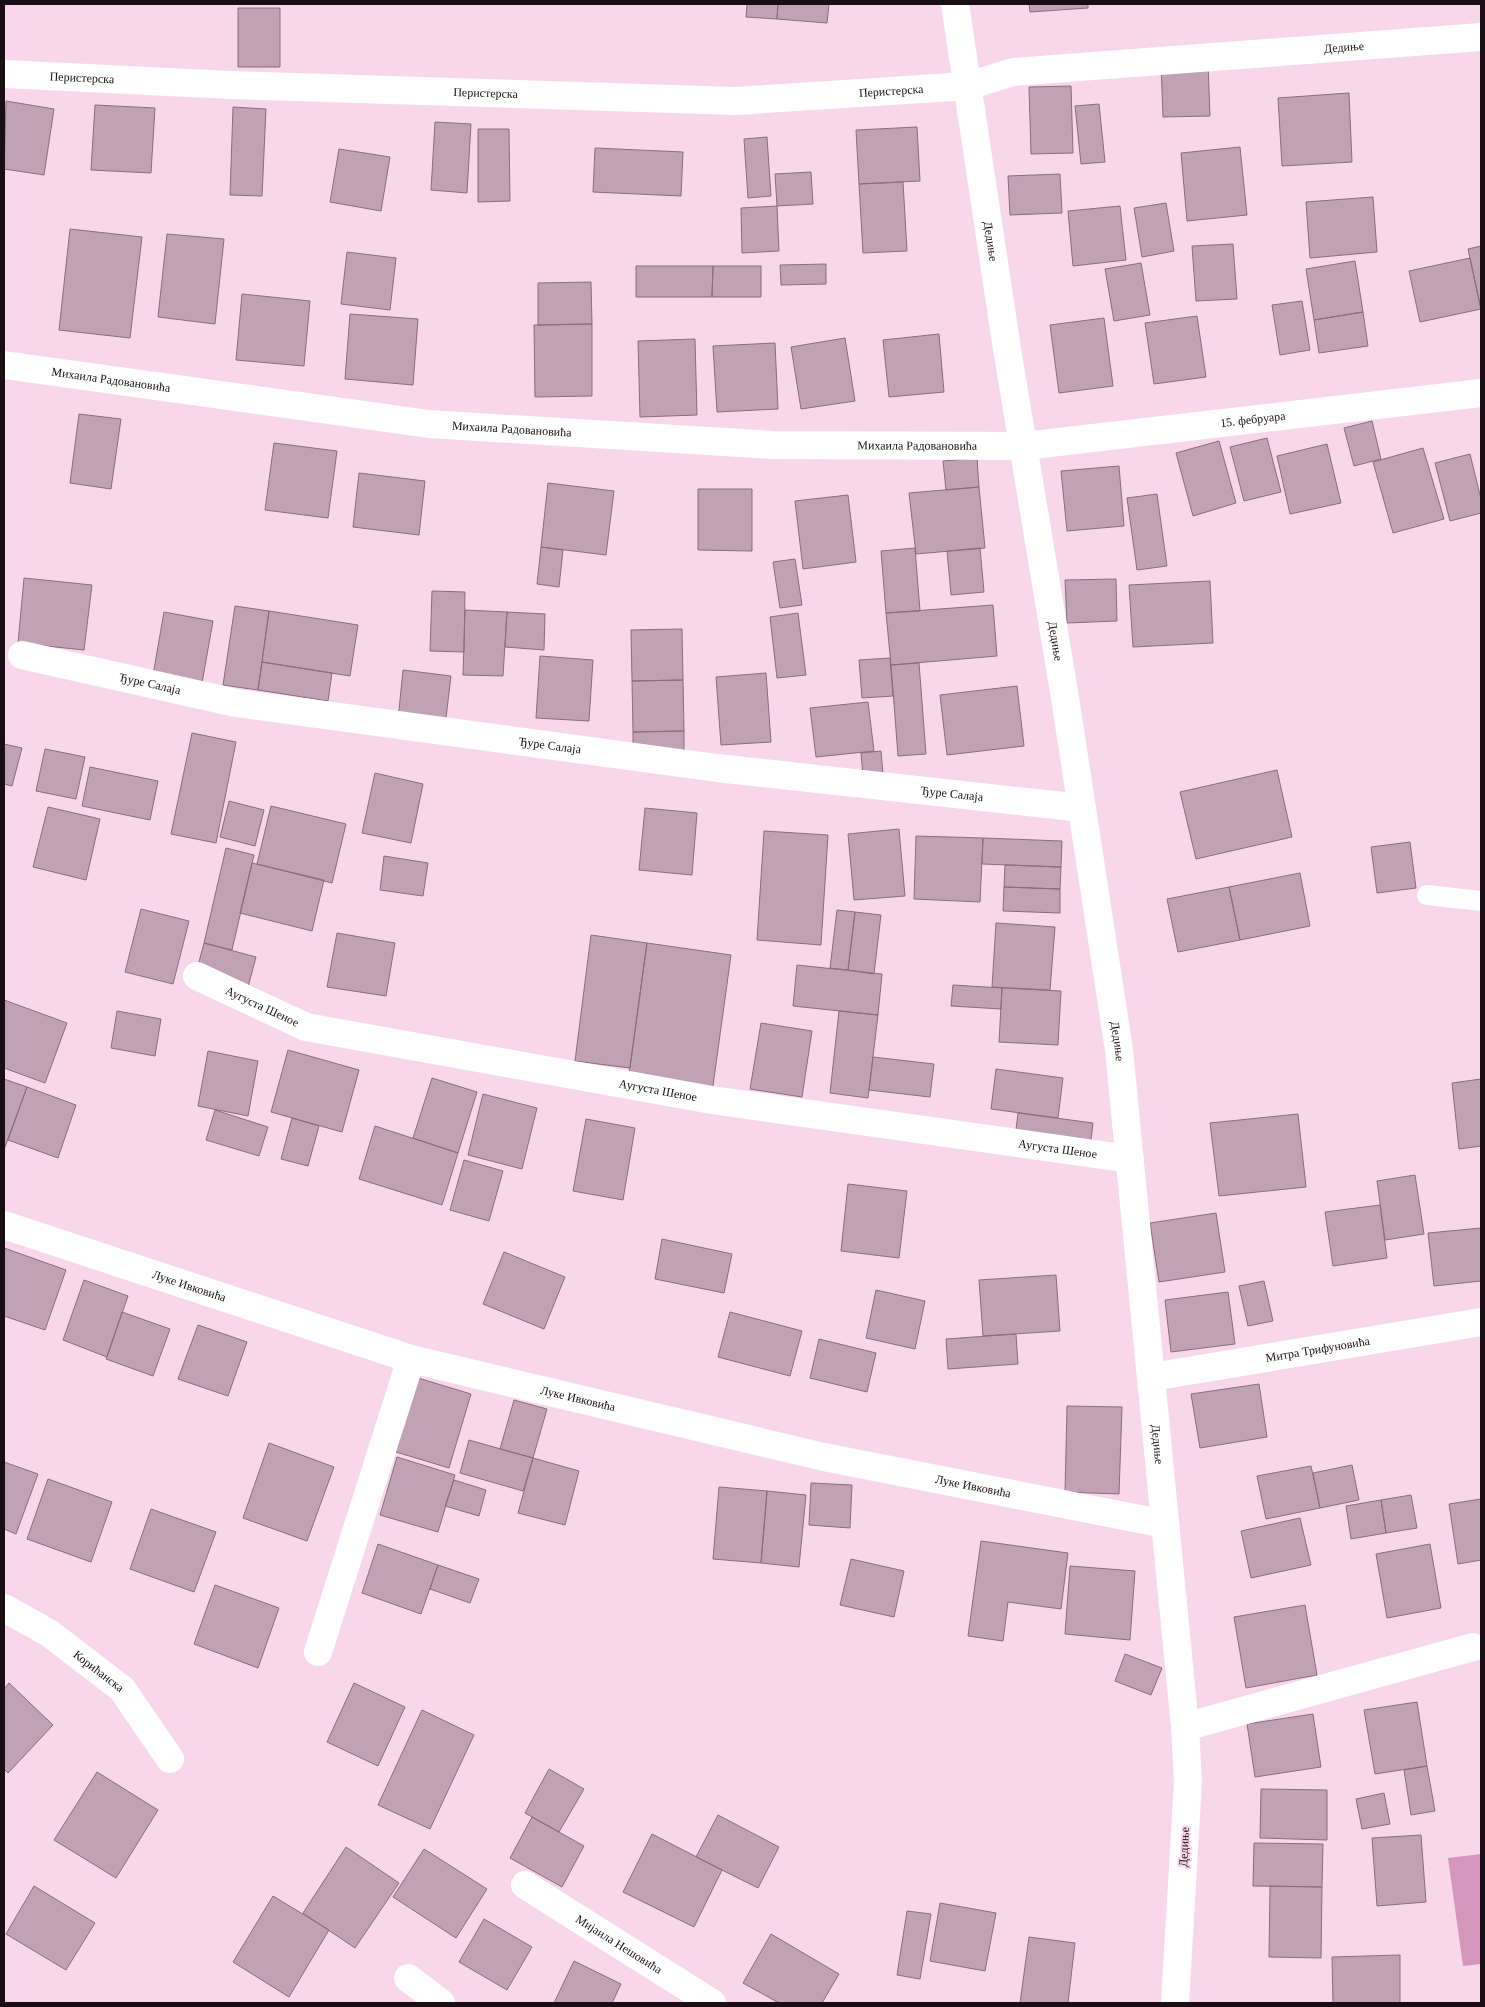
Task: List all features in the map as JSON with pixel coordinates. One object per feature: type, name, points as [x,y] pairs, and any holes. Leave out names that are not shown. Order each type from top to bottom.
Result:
[{"type":"street","name":"Дедиње","points":[[955,4],[1007,350],[1082,808],[1119,1050],[1186,1727],[1188,1781],[1175,2003]]},
{"type":"street","name":"Дедиње","points":[[968,86],[1013,72],[1481,37]]},
{"type":"street","name":"Перистерска","points":[[4,74],[241,86],[736,101],[968,86]]},
{"type":"street","name":"Михаила Радовановића","points":[[4,365],[429,424],[774,445],[1024,446]]},
{"type":"street","name":"15. фебруара","points":[[1024,446],[1481,393]]},
{"type":"street","name":"Ђуре Салаја","points":[[22,655],[236,703],[717,768],[1082,808]]},
{"type":"street","name":"Аугуста Шеное","points":[[197,976],[306,1027],[712,1100],[1130,1159]]},
{"type":"street","name":"Луке Ивковића","points":[[4,1225],[411,1359],[824,1457],[1165,1524]]},
{"type":"street","name":"Митра Трифуновића","points":[[1152,1378],[1481,1322]]},
{"type":"street","points":[[318,1652],[411,1359]]},
{"type":"street","name":"Корићанска","points":[[4,1608],[49,1633],[122,1689],[170,1759]]},
{"type":"street","points":[[1186,1727],[1473,1647]]},
{"type":"street","name":"Мијаила Нешовића","points":[[525,1885],[712,2003]]},
{"type":"street","points":[[408,1978],[441,2003]]},
{"type":"lane","points":[[1427,895],[1481,901]]},
{"type":"shaded area","points":[[1481,1854],[1481,1964],[1463,1966],[1448,1858]]},
{"type":"building","points":[[747,4],[778,4],[777,19],[746,17]]},
{"type":"building","points":[[778,4],[829,4],[827,23],[777,19]]},
{"type":"building","points":[[1029,4],[1088,4],[1088,8],[1030,12]]},
{"type":"building","points":[[238,8],[280,8],[280,67],[238,67]]},
{"type":"building","points":[[1208,63],[1210,116],[1163,117],[1161,64]]},
{"type":"building","points":[[1071,86],[1073,153],[1031,154],[1029,87]]},
{"type":"building","points":[[1349,93],[1352,162],[1282,166],[1278,98]]},
{"type":"building","points":[[6,101],[54,109],[44,175],[4,169]]},
{"type":"building","points":[[1099,104],[1105,162],[1081,164],[1075,106]]},
{"type":"building","points":[[95,105],[155,108],[151,173],[91,170]]},
{"type":"building","points":[[233,107],[266,109],[262,196],[230,195]]},
{"type":"building","points":[[435,122],[471,124],[467,193],[431,190]]},
{"type":"building","points":[[917,127],[920,181],[859,184],[856,130]]},
{"type":"building","points":[[478,129],[509,129],[510,201],[478,202]]},
{"type":"building","points":[[767,137],[771,196],[748,198],[744,139]]},
{"type":"building","points":[[1240,147],[1247,215],[1187,221],[1181,153]]},
{"type":"building","points":[[595,148],[683,152],[681,196],[593,192]]},
{"type":"building","points":[[339,149],[390,157],[381,211],[330,202]]},
{"type":"building","points":[[811,172],[813,204],[777,206],[775,174]]},
{"type":"building","points":[[1060,174],[1062,213],[1010,215],[1008,176]]},
{"type":"building","points":[[903,182],[907,251],[863,253],[859,184]]},
{"type":"building","points":[[1373,197],[1377,252],[1310,258],[1306,202]]},
{"type":"building","points":[[1166,203],[1174,251],[1142,257],[1134,208]]},
{"type":"building","points":[[777,206],[779,251],[742,253],[741,208]]},
{"type":"building","points":[[1120,206],[1126,260],[1073,266],[1068,211]]},
{"type":"building","points":[[70,229],[142,237],[130,338],[59,330]]},
{"type":"building","points":[[167,234],[224,239],[215,324],[158,317]]},
{"type":"building","points":[[1233,244],[1237,299],[1196,301],[1192,246]]},
{"type":"building","points":[[1481,246],[1481,310],[1468,249]]},
{"type":"building","points":[[347,252],[396,258],[390,310],[341,304]]},
{"type":"building","points":[[1470,258],[1481,309],[1420,322],[1409,271]]},
{"type":"building","points":[[1355,261],[1363,312],[1314,320],[1306,269]]},
{"type":"building","points":[[1141,263],[1150,315],[1114,321],[1105,269]]},
{"type":"building","points":[[826,264],[826,284],[781,285],[780,265]]},
{"type":"building","points":[[636,266],[713,266],[712,297],[636,297]]},
{"type":"building","points":[[713,266],[761,266],[761,297],[712,297]]},
{"type":"building","points":[[591,282],[592,324],[538,325],[538,283]]},
{"type":"building","points":[[242,294],[310,301],[304,366],[236,360]]},
{"type":"building","points":[[1302,301],[1310,350],[1280,355],[1272,305]]},
{"type":"building","points":[[1363,312],[1368,346],[1319,353],[1314,320]]},
{"type":"building","points":[[350,314],[418,319],[413,385],[345,379]]},
{"type":"building","points":[[1197,316],[1206,377],[1154,384],[1145,323]]},
{"type":"building","points":[[1104,318],[1113,386],[1059,393],[1050,325]]},
{"type":"building","points":[[592,324],[592,396],[535,397],[534,325]]},
{"type":"building","points":[[939,334],[944,392],[889,397],[883,340]]},
{"type":"building","points":[[845,338],[855,401],[801,409],[791,347]]},
{"type":"building","points":[[695,339],[697,415],[640,417],[638,341]]},
{"type":"building","points":[[775,343],[778,409],[717,412],[713,346]]},
{"type":"building","points":[[79,414],[121,419],[111,489],[70,483]]},
{"type":"building","points":[[1372,421],[1381,459],[1354,466],[1344,428]]},
{"type":"building","points":[[1267,438],[1281,492],[1244,501],[1230,447]]},
{"type":"building","points":[[1219,441],[1236,503],[1193,516],[1176,453]]},
{"type":"building","points":[[274,443],[337,451],[328,518],[265,510]]},
{"type":"building","points":[[1327,444],[1341,503],[1290,514],[1277,456]]},
{"type":"building","points":[[1423,448],[1444,519],[1393,533],[1373,462]]},
{"type":"building","points":[[1470,454],[1481,499],[1481,513],[1450,521],[1435,463]]},
{"type":"building","points":[[977,458],[979,487],[946,490],[943,461]]},
{"type":"building","points":[[1119,466],[1124,526],[1067,531],[1061,471]]},
{"type":"building","points":[[359,473],[425,481],[419,535],[353,527]]},
{"type":"building","points":[[548,483],[614,491],[606,555],[541,547]]},
{"type":"building","points":[[979,487],[985,548],[916,554],[909,493]]},
{"type":"building","points":[[698,489],[752,489],[752,551],[698,550]]},
{"type":"building","points":[[1157,494],[1167,566],[1137,570],[1127,498]]},
{"type":"building","points":[[848,495],[856,562],[803,569],[795,501]]},
{"type":"building","points":[[541,547],[563,550],[559,587],[537,584]]},
{"type":"building","points":[[915,548],[920,611],[886,613],[881,551]]},
{"type":"building","points":[[980,548],[984,592],[951,595],[947,551]]},
{"type":"building","points":[[795,559],[802,605],[780,608],[773,562]]},
{"type":"building","points":[[24,578],[92,585],[84,650],[18,643]]},
{"type":"building","points":[[1116,579],[1117,621],[1067,623],[1065,580]]},
{"type":"building","points":[[1210,581],[1213,643],[1133,647],[1129,585]]},
{"type":"building","points":[[432,591],[465,592],[464,652],[430,651]]},
{"type":"building","points":[[993,605],[997,656],[891,665],[886,613]]},
{"type":"building","points":[[235,606],[269,611],[258,690],[223,685]]},
{"type":"building","points":[[465,610],[507,612],[503,676],[463,675]]},
{"type":"building","points":[[269,611],[358,625],[350,676],[262,662]]},
{"type":"building","points":[[164,612],[213,621],[202,683],[153,675]]},
{"type":"building","points":[[507,612],[545,614],[544,650],[505,647]]},
{"type":"building","points":[[798,613],[806,675],[777,678],[770,617]]},
{"type":"building","points":[[682,629],[683,680],[632,681],[631,630]]},
{"type":"building","points":[[540,656],[593,660],[589,721],[536,718]]},
{"type":"building","points":[[890,658],[893,696],[862,698],[859,660]]},
{"type":"building","points":[[262,662],[332,673],[328,701],[258,690]]},
{"type":"building","points":[[919,663],[926,754],[898,756],[891,665]]},
{"type":"building","points":[[403,670],[451,676],[445,726],[398,720]]},
{"type":"building","points":[[766,673],[771,742],[721,745],[716,677]]},
{"type":"building","points":[[683,680],[684,731],[633,732],[632,681]]},
{"type":"building","points":[[1017,686],[1024,746],[947,755],[940,695]]},
{"type":"building","points":[[868,702],[874,751],[816,757],[810,708]]},
{"type":"building","points":[[684,731],[684,752],[633,753],[633,732]]},
{"type":"building","points":[[192,733],[236,742],[216,843],[171,834]]},
{"type":"building","points":[[4,744],[22,748],[12,786],[4,784]]},
{"type":"building","points":[[45,749],[85,757],[76,799],[36,791]]},
{"type":"building","points":[[881,751],[883,774],[863,776],[861,753]]},
{"type":"building","points":[[90,767],[158,781],[150,820],[82,806]]},
{"type":"building","points":[[1277,770],[1292,837],[1196,859],[1180,792]]},
{"type":"building","points":[[375,773],[423,784],[411,843],[362,833]]},
{"type":"building","points":[[229,801],[264,810],[255,846],[220,837]]},
{"type":"building","points":[[271,806],[346,824],[332,883],[257,864]]},
{"type":"building","points":[[48,807],[100,819],[86,880],[33,867]]},
{"type":"building","points":[[645,808],[697,813],[692,875],[639,870]]},
{"type":"building","points":[[899,829],[905,896],[854,900],[848,834]]},
{"type":"building","points":[[764,831],[828,835],[821,945],[757,940]]},
{"type":"building","points":[[916,836],[983,838],[980,902],[914,899]]},
{"type":"building","points":[[983,838],[1062,841],[1061,867],[982,864]]},
{"type":"building","points":[[1410,842],[1416,888],[1377,893],[1371,847]]},
{"type":"building","points":[[226,848],[254,855],[232,950],[204,943]]},
{"type":"building","points":[[384,856],[428,863],[423,896],[380,890]]},
{"type":"building","points":[[252,863],[324,880],[312,931],[240,913]]},
{"type":"building","points":[[1005,865],[1061,867],[1060,889],[1004,887]]},
{"type":"building","points":[[1300,873],[1310,926],[1240,940],[1229,887]]},
{"type":"building","points":[[1004,887],[1060,889],[1060,913],[1003,911]]},
{"type":"building","points":[[1229,887],[1240,940],[1178,952],[1167,899]]},
{"type":"building","points":[[141,909],[189,921],[173,984],[125,972]]},
{"type":"building","points":[[837,910],[855,912],[848,970],[830,968]]},
{"type":"building","points":[[855,912],[881,915],[874,974],[848,970]]},
{"type":"building","points":[[996,923],[1055,927],[1050,990],[992,987]]},
{"type":"building","points":[[337,933],[395,943],[386,996],[327,987]]},
{"type":"building","points":[[591,935],[647,943],[630,1068],[575,1061]]},
{"type":"building","points":[[204,943],[256,957],[248,987],[196,973]]},
{"type":"building","points":[[647,943],[731,955],[712,1093],[628,1081]]},
{"type":"building","points":[[797,965],[882,974],[878,1015],[793,1006]]},
{"type":"building","points":[[953,985],[1002,988],[1001,1009],[951,1006]]},
{"type":"building","points":[[1002,988],[1061,991],[1058,1045],[999,1042]]},
{"type":"building","points":[[4,1000],[67,1023],[45,1083],[4,1068]]},
{"type":"building","points":[[117,1011],[161,1019],[155,1056],[111,1048]]},
{"type":"building","points":[[839,1011],[878,1015],[868,1098],[830,1093]]},
{"type":"building","points":[[761,1023],[812,1031],[802,1097],[750,1089]]},
{"type":"building","points":[[288,1050],[359,1070],[342,1132],[271,1112]]},
{"type":"building","points":[[208,1051],[258,1061],[248,1116],[198,1106]]},
{"type":"building","points":[[873,1057],[934,1064],[930,1097],[869,1090]]},
{"type":"building","points":[[996,1069],[1063,1078],[1058,1118],[991,1109]]},
{"type":"building","points":[[432,1078],[477,1092],[458,1153],[413,1138]]},
{"type":"building","points":[[4,1079],[27,1087],[5,1147],[4,1147]]},
{"type":"building","points":[[1481,1079],[1481,1146],[1459,1149],[1452,1083]]},
{"type":"building","points":[[27,1087],[76,1105],[58,1158],[8,1140]]},
{"type":"building","points":[[483,1094],[537,1108],[522,1169],[468,1155]]},
{"type":"building","points":[[215,1110],[268,1127],[259,1156],[206,1140]]},
{"type":"building","points":[[1018,1113],[1093,1123],[1090,1148],[1015,1138]]},
{"type":"building","points":[[1298,1114],[1306,1187],[1219,1196],[1210,1123]]},
{"type":"building","points":[[292,1118],[319,1126],[308,1166],[281,1159]]},
{"type":"building","points":[[586,1119],[635,1128],[623,1200],[573,1191]]},
{"type":"building","points":[[375,1126],[458,1153],[442,1205],[359,1179]]},
{"type":"building","points":[[464,1160],[503,1171],[489,1221],[450,1210]]},
{"type":"building","points":[[1415,1175],[1424,1234],[1385,1240],[1377,1181]]},
{"type":"building","points":[[848,1184],[907,1191],[899,1258],[841,1251]]},
{"type":"building","points":[[1380,1205],[1387,1258],[1333,1266],[1325,1212]]},
{"type":"building","points":[[1216,1213],[1225,1272],[1159,1282],[1150,1223]]},
{"type":"building","points":[[1481,1228],[1481,1281],[1434,1286],[1428,1233]]},
{"type":"building","points":[[662,1239],[732,1254],[724,1293],[655,1279]]},
{"type":"building","points":[[4,1248],[66,1270],[45,1330],[4,1316]]},
{"type":"building","points":[[504,1252],[565,1277],[544,1329],[483,1304]]},
{"type":"building","points":[[1056,1275],[1060,1331],[983,1336],[979,1280]]},
{"type":"building","points":[[84,1280],[128,1296],[107,1357],[63,1340]]},
{"type":"building","points":[[1264,1281],[1273,1321],[1248,1326],[1239,1286]]},
{"type":"building","points":[[876,1290],[925,1301],[915,1349],[866,1338]]},
{"type":"building","points":[[1228,1292],[1235,1344],[1171,1352],[1165,1300]]},
{"type":"building","points":[[122,1312],[170,1329],[153,1376],[106,1359]]},
{"type":"building","points":[[730,1312],[802,1331],[790,1376],[718,1357]]},
{"type":"building","points":[[198,1325],[247,1342],[228,1396],[178,1379]]},
{"type":"building","points":[[1016,1334],[1018,1364],[948,1369],[946,1339]]},
{"type":"building","points":[[819,1339],[876,1353],[867,1392],[810,1378]]},
{"type":"building","points":[[418,1378],[471,1394],[449,1468],[396,1452]]},
{"type":"building","points":[[1259,1384],[1267,1437],[1200,1448],[1191,1394]]},
{"type":"building","points":[[514,1400],[547,1409],[533,1458],[500,1449]]},
{"type":"building","points":[[1067,1406],[1122,1407],[1119,1494],[1065,1492]]},
{"type":"building","points":[[469,1440],[533,1458],[523,1491],[460,1473]]},
{"type":"building","points":[[269,1443],[334,1467],[307,1541],[243,1518]]},
{"type":"building","points":[[397,1457],[455,1475],[438,1532],[380,1515]]},
{"type":"building","points":[[533,1458],[579,1471],[565,1525],[518,1513]]},
{"type":"building","points":[[4,1462],[38,1474],[16,1534],[4,1529]]},
{"type":"building","points":[[1352,1465],[1359,1500],[1320,1508],[1313,1473]]},
{"type":"building","points":[[1311,1466],[1320,1508],[1266,1519],[1257,1476]]},
{"type":"building","points":[[48,1479],[112,1502],[91,1562],[27,1539]]},
{"type":"building","points":[[454,1480],[486,1490],[479,1516],[445,1506]]},
{"type":"building","points":[[811,1483],[852,1485],[850,1528],[809,1525]]},
{"type":"building","points":[[719,1487],[767,1491],[761,1563],[713,1559]]},
{"type":"building","points":[[767,1491],[806,1495],[799,1567],[761,1563]]},
{"type":"building","points":[[1411,1495],[1417,1528],[1386,1533],[1381,1500]]},
{"type":"building","points":[[1481,1499],[1481,1560],[1458,1564],[1449,1504]]},
{"type":"building","points":[[1381,1500],[1386,1533],[1351,1539],[1346,1506]]},
{"type":"building","points":[[151,1509],[216,1532],[194,1592],[130,1569]]},
{"type":"building","points":[[1300,1518],[1311,1565],[1251,1578],[1241,1531]]},
{"type":"building","points":[[981,1541],[1068,1553],[1061,1609],[1008,1602],[1003,1641],[968,1636]]},
{"type":"building","points":[[378,1544],[438,1565],[421,1614],[362,1593]]},
{"type":"building","points":[[1430,1544],[1441,1608],[1387,1618],[1376,1554]]},
{"type":"building","points":[[851,1559],[904,1571],[894,1617],[840,1605]]},
{"type":"building","points":[[438,1565],[479,1579],[470,1603],[430,1589]]},
{"type":"building","points":[[1070,1566],[1135,1571],[1130,1640],[1065,1634]]},
{"type":"building","points":[[215,1585],[279,1608],[258,1668],[194,1644]]},
{"type":"building","points":[[1305,1605],[1317,1675],[1246,1688],[1234,1617]]},
{"type":"building","points":[[1125,1654],[1162,1668],[1151,1695],[1115,1681]]},
{"type":"building","points":[[9,1683],[53,1725],[8,1773],[4,1769],[4,1689]]},
{"type":"building","points":[[354,1683],[405,1707],[378,1766],[327,1742]]},
{"type":"building","points":[[1417,1702],[1427,1766],[1375,1774],[1364,1710]]},
{"type":"building","points":[[422,1710],[474,1735],[430,1829],[378,1805]]},
{"type":"building","points":[[1313,1714],[1321,1767],[1255,1777],[1247,1724]]},
{"type":"building","points":[[1427,1766],[1435,1811],[1411,1815],[1404,1770]]},
{"type":"building","points":[[549,1769],[584,1789],[559,1832],[525,1813]]},
{"type":"building","points":[[97,1772],[158,1810],[116,1878],[54,1840]]},
{"type":"building","points":[[1261,1789],[1327,1790],[1327,1840],[1260,1838]]},
{"type":"building","points":[[1384,1793],[1390,1824],[1362,1829],[1356,1799]]},
{"type":"building","points":[[718,1815],[779,1847],[758,1888],[696,1857]]},
{"type":"building","points":[[532,1817],[584,1846],[562,1887],[510,1858]]},
{"type":"building","points":[[652,1834],[722,1870],[694,1927],[623,1892]]},
{"type":"building","points":[[1421,1835],[1426,1902],[1377,1906],[1372,1838]]},
{"type":"building","points":[[1254,1843],[1323,1844],[1322,1887],[1253,1886]]},
{"type":"building","points":[[346,1847],[399,1883],[355,1948],[303,1913]]},
{"type":"building","points":[[424,1849],[487,1889],[456,1938],[393,1897]]},
{"type":"building","points":[[34,1886],[95,1923],[66,1970],[6,1934]]},
{"type":"building","points":[[1270,1886],[1322,1887],[1321,1958],[1269,1957]]},
{"type":"building","points":[[273,1896],[329,1930],[289,1997],[233,1962]]},
{"type":"building","points":[[940,1903],[996,1913],[985,1971],[930,1961]]},
{"type":"building","points":[[907,1911],[931,1914],[920,1979],[897,1975]]},
{"type":"building","points":[[484,1919],[532,1947],[507,1990],[459,1962]]},
{"type":"building","points":[[771,1934],[839,1974],[822,2003],[779,2003],[743,1983]]},
{"type":"building","points":[[1029,1937],[1075,1943],[1068,2003],[1020,2003]]},
{"type":"building","points":[[1400,1955],[1400,2003],[1333,2003],[1332,1957]]},
{"type":"building","points":[[574,1961],[621,1984],[612,2003],[554,2003]]}]
